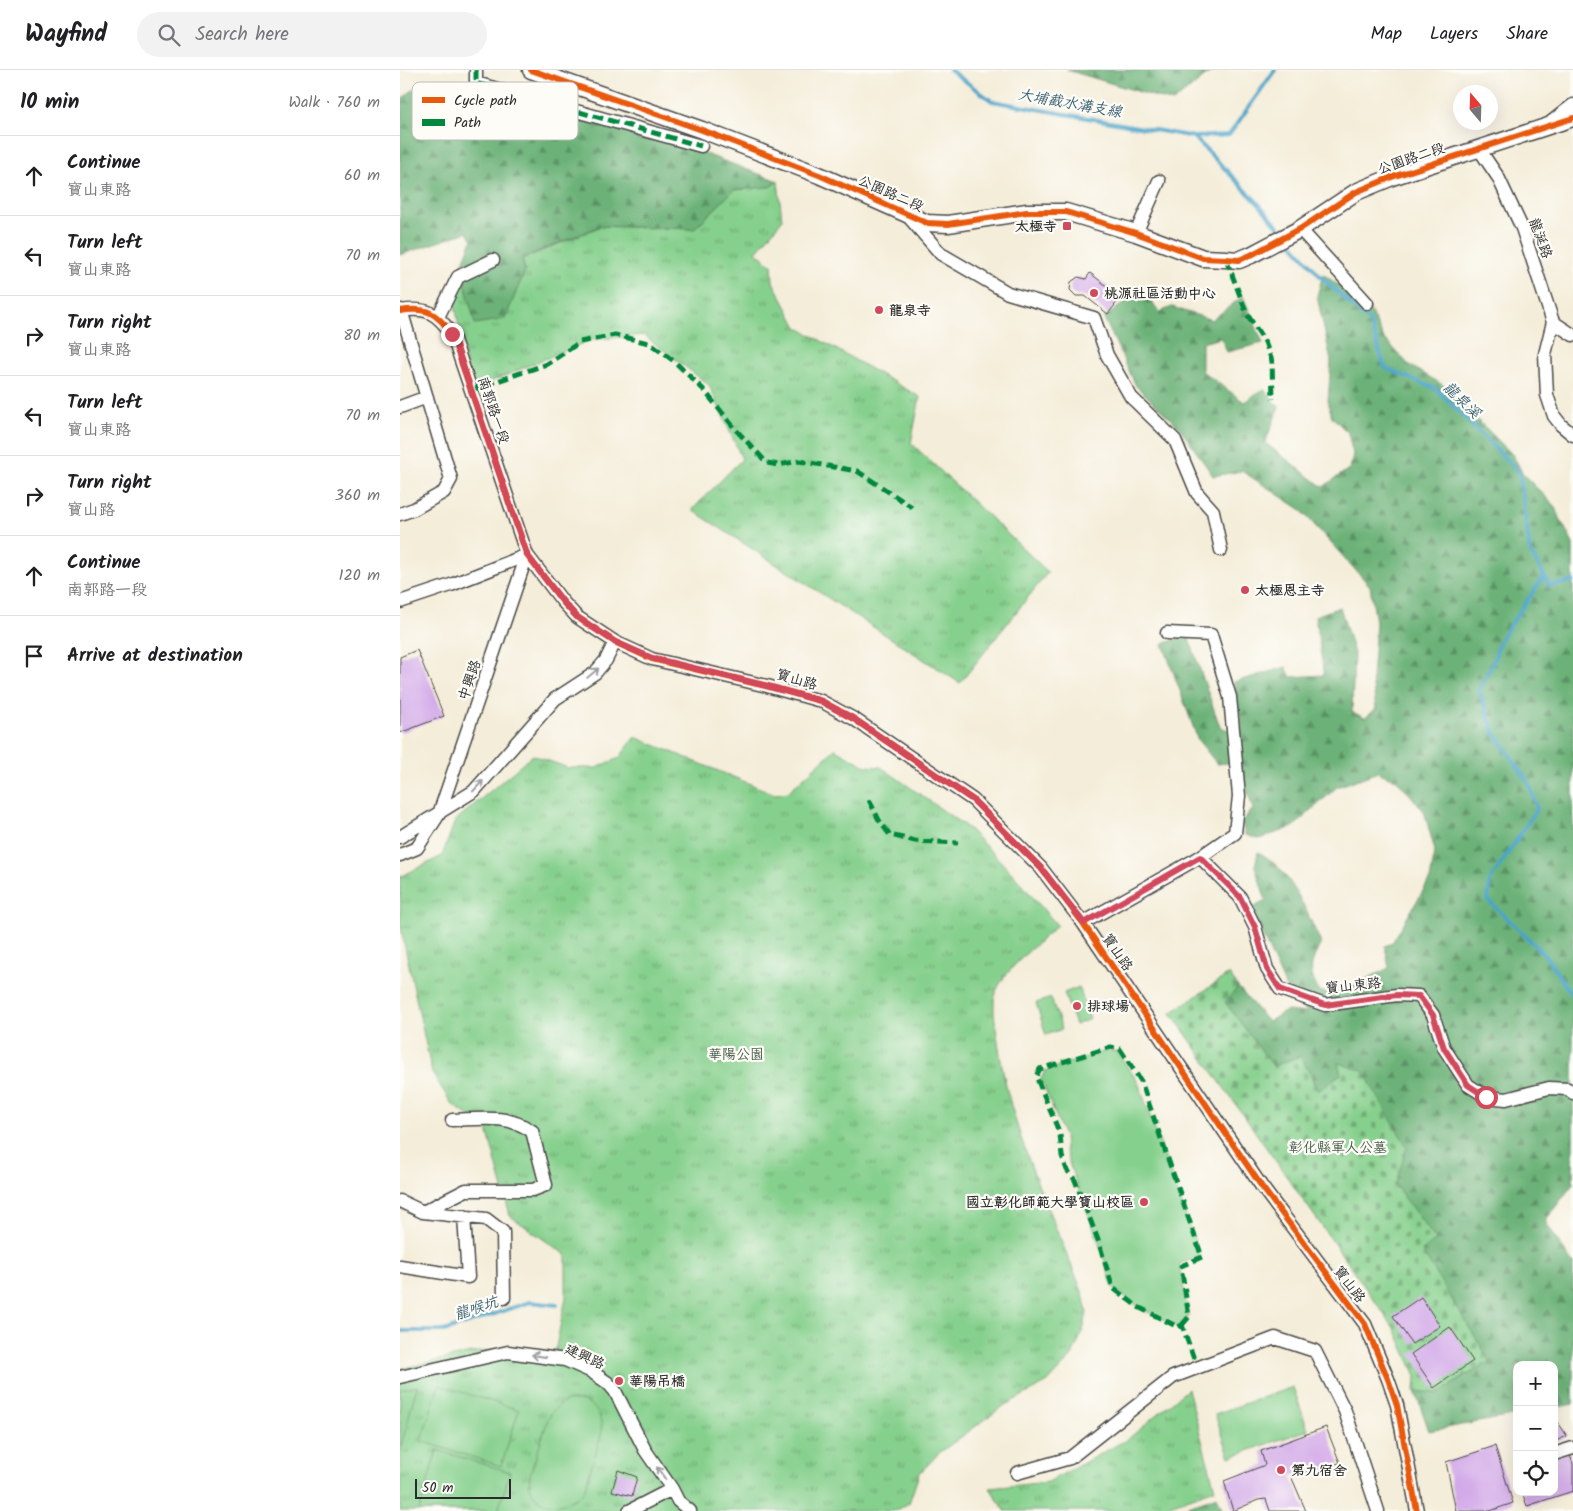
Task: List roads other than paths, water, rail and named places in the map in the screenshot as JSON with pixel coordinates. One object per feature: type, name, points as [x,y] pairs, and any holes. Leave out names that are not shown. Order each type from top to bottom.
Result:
[{"type":"main road","name":"公園路二段","points":[[530,70],[564,82]]},
{"type":"main road","name":"公園路二段","points":[[578,87],[729,140],[820,175],[927,223],[948,224],[1027,212],[1066,212],[1136,233],[1203,258],[1239,260],[1297,231],[1356,192],[1392,177],[1573,118]]},
{"type":"street","points":[[1542,129],[1573,105]]},
{"type":"street","points":[[578,112],[700,146]]},
{"type":"street","name":"龍涎路","points":[[1479,149],[1498,177],[1522,228],[1554,322]]},
{"type":"street","points":[[1136,233],[1159,181]]},
{"type":"street","points":[[905,212],[941,254],[1008,293],[1094,318],[1107,355],[1131,397],[1175,440],[1197,493],[1213,511],[1221,550]]},
{"type":"street","points":[[1297,231],[1367,302]]},
{"type":"street","points":[[400,514],[414,510],[444,492],[451,479],[401,310],[426,310],[438,318],[458,277],[493,260]]},
{"type":"street","name":"南郭路一段","points":[[438,318],[452,334],[527,555]]},
{"type":"street","points":[[1573,335],[1554,322],[1545,354],[1547,395],[1554,416],[1573,435]]},
{"type":"street","points":[[400,407],[427,397]]},
{"type":"street","points":[[400,602],[451,585],[527,555]]},
{"type":"street","name":"寶山路","points":[[527,555],[577,617],[615,642],[652,658],[821,701],[854,719],[973,800],[1041,868],[1084,923],[1262,1187],[1365,1324],[1397,1405],[1415,1511]]},
{"type":"street","name":"中興路","points":[[400,855],[418,848],[439,814],[527,555]]},
{"type":"street","points":[[1084,923],[1200,857],[1235,833],[1239,796],[1230,697],[1211,635],[1166,633]]},
{"type":"street","points":[[400,837],[474,791],[555,699],[595,673],[606,660],[615,642]]},
{"type":"street","name":"寶山東路","points":[[1200,857],[1240,897],[1255,927],[1267,969],[1280,989],[1325,1005],[1397,995],[1419,996],[1433,1015],[1444,1048],[1468,1085],[1486,1097],[1506,1099],[1549,1088],[1568,1089],[1573,1093]]},
{"type":"street","points":[[423,1212],[466,1190],[533,1190],[546,1185],[532,1131],[520,1123],[496,1118],[452,1120]]},
{"type":"street","points":[[400,1201],[423,1212],[486,1219],[503,1232],[504,1298]]},
{"type":"street","points":[[400,1266],[468,1277],[464,1216]]},
{"type":"street","points":[[1017,1473],[1070,1458],[1173,1378],[1275,1338],[1315,1351],[1345,1411],[1378,1511]]},
{"type":"street","name":"建興路","points":[[400,1377],[508,1352],[565,1360],[592,1372],[608,1383],[615,1391],[645,1450],[678,1501],[686,1510]]},
{"type":"street","points":[[1558,1453],[1573,1448]]},
{"type":"street","points":[[629,1511],[672,1489]]},
{"type":"waterway","name":"大埔截水溝支線","points":[[950,70],[992,101],[1194,137],[1229,135],[1275,70]]},
{"type":"waterway","name":"龍泉溪","points":[[1194,137],[1257,202],[1283,232]]},
{"type":"waterway","name":"龍泉溪","points":[[1289,240],[1321,277],[1370,322],[1385,368],[1436,389],[1519,472],[1530,552],[1550,586],[1573,581]]},
{"type":"waterway","points":[[1544,576],[1500,640],[1494,661],[1479,689],[1494,732],[1529,783],[1537,809],[1490,880],[1488,900],[1545,955],[1573,997]]},
{"type":"waterway","name":"龍喉坑","points":[[400,1331],[444,1331],[530,1302],[557,1305]]},
{"type":"place","name":"太極寺","points":[[1067,226]]},
{"type":"place","name":"桃源社區活動中心","points":[[1094,293]]},
{"type":"place","name":"龍泉寺","points":[[879,310]]},
{"type":"place","name":"太極恩主寺","points":[[1245,590]]},
{"type":"place","name":"排球場","points":[[1077,1006]]},
{"type":"place","name":"國立彰化師範大學寶山校區","points":[[1144,1202]]},
{"type":"place","name":"華陽吊橋","points":[[619,1381]]},
{"type":"place","name":"第九宿舍","points":[[1281,1470]]},
{"type":"park label","name":"華陽公園","points":[[736,1054]]},
{"type":"park label","name":"彰化縣軍人公墓","points":[[1338,1147]]}]
